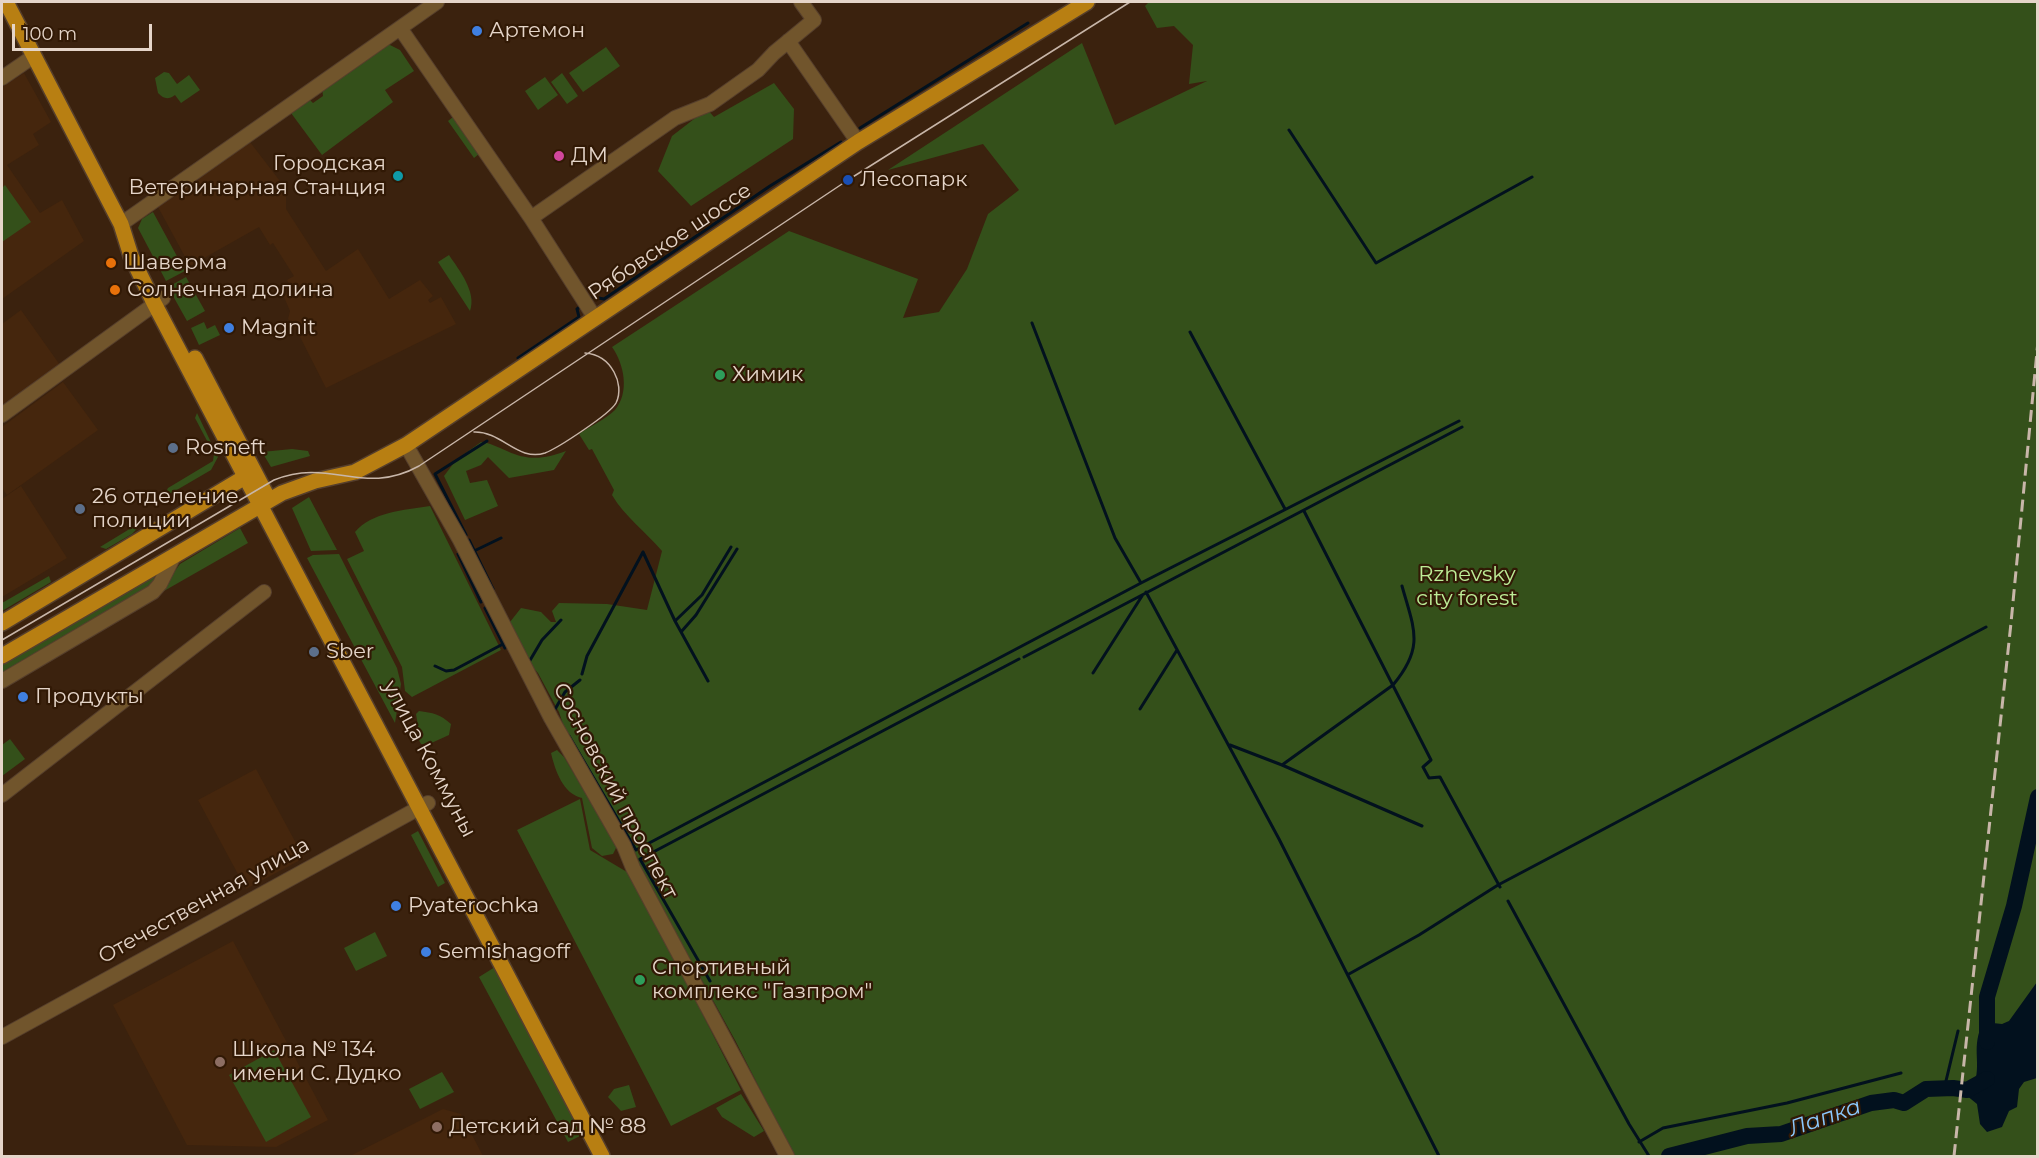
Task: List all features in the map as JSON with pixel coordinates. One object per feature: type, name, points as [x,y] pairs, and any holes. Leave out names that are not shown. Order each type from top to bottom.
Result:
[{"type":"main road","name":"улица Коммуны","points":[[6,2],[121,224],[140,252],[159,301],[423,805],[602,1156]]},
{"type":"main road","name":"Рябовское шоссе","points":[[2,656],[265,502],[299,486],[355,472],[406,445],[858,141],[1087,2]]},
{"type":"main road","points":[[2,623],[252,478]]},
{"type":"main road","name":"улица Коммуны","points":[[423,805],[613,1156]]},
{"type":"street","points":[[121,224],[437,2]]},
{"type":"street","points":[[531,218],[675,118],[710,104],[758,70],[814,20],[801,2]]},
{"type":"street","points":[[400,28],[531,218],[596,318]]},
{"type":"street","points":[[788,41],[858,141]]},
{"type":"street","points":[[2,78],[34,56]]},
{"type":"street","points":[[2,415],[159,301]]},
{"type":"street","name":"Сосновский проспект","points":[[406,445],[460,540],[551,718],[624,846],[633,868],[787,1156]]},
{"type":"street","points":[[2,681],[153,592],[160,584],[174,556]]},
{"type":"street","points":[[2,795],[264,592]]},
{"type":"street","name":"Отечественная улица","points":[[2,1037],[423,805]]},
{"type":"shaded area","points":[[24,73],[51,122],[33,134],[39,145],[7,165],[40,213],[62,200],[84,241],[2,299],[2,87]]},
{"type":"shaded area","points":[[250,142],[286,189],[286,209],[326,271],[358,249],[389,299],[420,280],[433,296],[428,300],[430,303],[441,297],[456,324],[326,388],[294,325],[288,319],[290,311],[284,297],[291,288],[287,280],[294,276],[273,243],[270,245],[259,227],[190,266],[158,207]]},
{"type":"shaded area","points":[[21,310],[60,365],[2,409],[2,324]]},
{"type":"shaded area","points":[[63,382],[98,430],[7,495],[2,488],[2,427]]},
{"type":"shaded area","points":[[21,486],[67,558],[2,597],[2,499]]},
{"type":"shaded area","points":[[256,769],[304,858],[246,889],[198,800]]},
{"type":"shaded area","name":"Школа № 134 имени С. Дудко","points":[[233,941],[328,1120],[276,1147],[187,1145],[113,1005]]},
{"type":"shaded area","name":"Детский сад № 88","points":[[443,1109],[461,1114],[483,1156],[350,1156]]},
{"type":"green space","name":"Rzhevsky city forest","points":[[1149,2],[2037,2],[2037,1156],[794,1156],[735,1040],[637,863],[639,861],[632,848],[622,838],[569,742],[559,712],[538,673],[521,655],[510,622],[521,608],[541,612],[551,622],[556,622],[552,611],[559,603],[607,604],[647,610],[662,551],[617,503],[612,495],[614,490],[592,449],[589,450],[579,434],[602,420],[620,403],[624,378],[620,361],[612,347],[789,231],[918,279],[903,318],[939,312],[967,269],[988,214],[1019,190],[983,144],[888,170],[1082,43],[1115,125],[1207,81],[1189,84],[1193,45],[1174,26],[1157,28],[1145,6]]},
{"type":"green space","points":[[388,44],[400,50],[414,71],[385,90],[393,102],[322,155],[291,113],[310,100],[313,103],[323,96],[322,87]]},
{"type":"green space","points":[[606,47],[620,66],[583,92],[569,73]]},
{"type":"green space","points":[[164,72],[169,73],[177,84],[189,75],[200,90],[181,103],[175,95],[164,98],[158,93],[155,78]]},
{"type":"green space","points":[[562,73],[578,96],[567,104],[551,82]]},
{"type":"green space","points":[[545,77],[558,95],[538,110],[525,91]]},
{"type":"green space","points":[[774,83],[794,109],[793,139],[691,206],[658,171],[672,136],[707,109],[714,117]]},
{"type":"green space","points":[[453,117],[479,154],[474,158],[448,121]]},
{"type":"green space","points":[[5,185],[31,222],[2,242],[2,188]]},
{"type":"green space","points":[[153,212],[185,271],[166,281],[138,228],[142,219]]},
{"type":"green space","points":[[449,255],[469,289],[472,304],[470,311],[438,262]]},
{"type":"green space","points":[[186,277],[205,311],[187,321],[168,287]]},
{"type":"green space","points":[[204,322],[207,329],[215,325],[220,335],[199,345],[191,328]]},
{"type":"green space","points":[[197,413],[218,457],[211,470],[163,498],[168,488],[213,461],[214,454],[195,418]]},
{"type":"green space","points":[[481,442],[529,458],[551,456],[566,451],[554,470],[509,478],[488,457],[481,465],[466,471],[470,483],[487,480],[498,506],[465,520],[444,476],[456,460]]},
{"type":"green space","points":[[292,449],[308,451],[310,456],[271,467],[262,452]]},
{"type":"green space","points":[[309,497],[337,550],[311,551],[292,508]]},
{"type":"green space","points":[[430,506],[501,650],[412,697],[405,691],[402,667],[347,559],[364,551],[355,532],[362,525],[389,513]]},
{"type":"green space","points":[[146,519],[132,534],[106,549],[100,547]]},
{"type":"green space","points":[[240,528],[248,543],[157,595],[180,564]]},
{"type":"green space","points":[[339,554],[397,668],[401,684],[395,723],[307,558],[313,555]]},
{"type":"green space","points":[[155,574],[154,584],[2,675],[2,663]]},
{"type":"green space","points":[[49,576],[51,582],[2,611],[2,603]]},
{"type":"green space","points":[[419,711],[436,714],[451,724],[449,735],[427,745],[421,744],[415,733],[418,726],[416,714]]},
{"type":"green space","points":[[10,739],[25,759],[2,776],[2,745]]},
{"type":"green space","points":[[557,750],[564,757],[617,846],[613,854],[602,856],[592,848],[582,798],[570,792],[555,767],[551,753]]},
{"type":"green space","name":"Cпортивный комплекс \"Газпром\"","points":[[580,799],[590,850],[632,875],[741,1090],[671,1126],[517,830]]},
{"type":"green space","points":[[418,831],[445,883],[438,887],[411,835]]},
{"type":"green space","points":[[375,932],[387,956],[356,971],[344,948]]},
{"type":"green space","points":[[495,967],[584,1134],[568,1142],[479,977]]},
{"type":"green space","points":[[274,1050],[311,1117],[266,1142],[229,1075]]},
{"type":"green space","points":[[442,1072],[454,1092],[420,1109],[409,1089]]},
{"type":"green space","points":[[629,1085],[636,1107],[621,1111],[608,1097],[614,1089]]},
{"type":"green space","points":[[741,1094],[764,1131],[754,1137],[722,1117],[716,1108]]},
{"type":"water","points":[[2037,982],[2037,1078],[2024,1082],[2019,1089],[2017,1107],[2009,1111],[2002,1127],[1987,1132],[1980,1124],[1977,1104],[1966,1095],[1967,1085],[1975,1082],[1977,1074],[1979,1031],[1983,1022],[2002,1024],[2009,1021]]},
{"type":"waterway","points":[[860,128],[1028,23]]},
{"type":"waterway","points":[[1289,130],[1376,263],[1532,177]]},
{"type":"waterway","points":[[593,297],[604,299],[770,186],[841,142]]},
{"type":"waterway","points":[[518,358],[579,317],[577,309],[581,306]]},
{"type":"waterway","points":[[1032,323],[1115,538],[1141,583]]},
{"type":"waterway","points":[[1190,332],[1285,509]]},
{"type":"waterway","points":[[569,736],[636,850],[1141,583],[1459,421]]},
{"type":"waterway","points":[[1024,657],[1462,427]]},
{"type":"waterway","points":[[466,535],[435,474],[487,441]]},
{"type":"waterway","points":[[1304,511],[1431,760],[1423,767],[1429,778],[1440,777],[1500,887]]},
{"type":"waterway","points":[[474,551],[501,538]]},
{"type":"waterway","points":[[469,540],[493,589]]},
{"type":"waterway","points":[[675,621],[702,595],[731,547]]},
{"type":"waterway","points":[[681,632],[696,615],[737,549]]},
{"type":"waterway","points":[[643,552],[675,621],[708,681]]},
{"type":"waterway","points":[[582,674],[587,656],[643,552]]},
{"type":"waterway","points":[[458,554],[481,602]]},
{"type":"waterway","points":[[1230,745],[1282,765],[1393,685],[1410,660],[1413,648],[1413,626],[1402,586]]},
{"type":"waterway","points":[[1146,592],[1279,839],[1439,1156]]},
{"type":"waterway","points":[[1093,673],[1142,596]]},
{"type":"waterway","points":[[485,608],[505,648]]},
{"type":"waterway","points":[[529,662],[542,640],[561,620]]},
{"type":"waterway","points":[[1349,974],[1419,935],[1498,885],[1986,627]]},
{"type":"waterway","points":[[435,666],[446,671],[454,670],[503,644]]},
{"type":"waterway","points":[[1140,709],[1177,650]]},
{"type":"waterway","points":[[710,981],[640,859],[1019,659]]},
{"type":"waterway","points":[[554,711],[565,692],[580,680]]},
{"type":"waterway","points":[[1282,765],[1422,826]]},
{"type":"waterway","points":[[1987,1042],[1987,997],[2014,906],[2038,797]]},
{"type":"waterway","points":[[1508,901],[1629,1124],[1649,1156]]},
{"type":"waterway","points":[[1945,1085],[1958,1031]]},
{"type":"waterway","points":[[1639,1142],[1663,1128],[1787,1103],[1901,1073]]},
{"type":"waterway","name":"Лапка","points":[[1669,1156],[1747,1136],[1781,1134],[1871,1103],[1894,1100],[1904,1103],[1926,1089],[1967,1090],[1987,1079]]},
{"type":"tram line","points":[[2,640],[274,480],[294,474],[313,472],[381,478],[399,475],[419,466],[848,180],[1130,2]]},
{"type":"tram line","points":[[474,432],[493,436],[518,450],[535,455],[552,450],[572,438],[612,408],[618,395],[619,387],[612,368],[602,359],[585,353]]},
{"type":"railway","points":[[1954,1156],[2011,623],[2038,341]]},
{"type":"place","name":"Артемон","points":[[477,31]]},
{"type":"place","name":"ДМ","points":[[559,156]]},
{"type":"place","name":"Городская Ветеринарная Станция","points":[[398,176]]},
{"type":"place","name":"Лесопарк","points":[[848,180]]},
{"type":"place","name":"Шаверма","points":[[111,263]]},
{"type":"place","name":"Солнечная долина","points":[[115,290]]},
{"type":"place","name":"Magnit","points":[[229,328]]},
{"type":"place","name":"Химик","points":[[720,375]]},
{"type":"place","name":"Rosneft","points":[[173,448]]},
{"type":"place","name":"26 отделение полиции","points":[[80,509]]},
{"type":"place","name":"Sber","points":[[314,652]]},
{"type":"place","name":"Продукты","points":[[23,697]]},
{"type":"place","name":"Pyaterochka","points":[[396,906]]},
{"type":"place","name":"Semishagoff","points":[[426,952]]},
{"type":"place","name":"Cпортивный комплекс \"Газпром\"","points":[[640,980]]},
{"type":"place","name":"Школа № 134 имени С. Дудко","points":[[220,1062]]},
{"type":"place","name":"Детский сад № 88","points":[[437,1127]]}]
